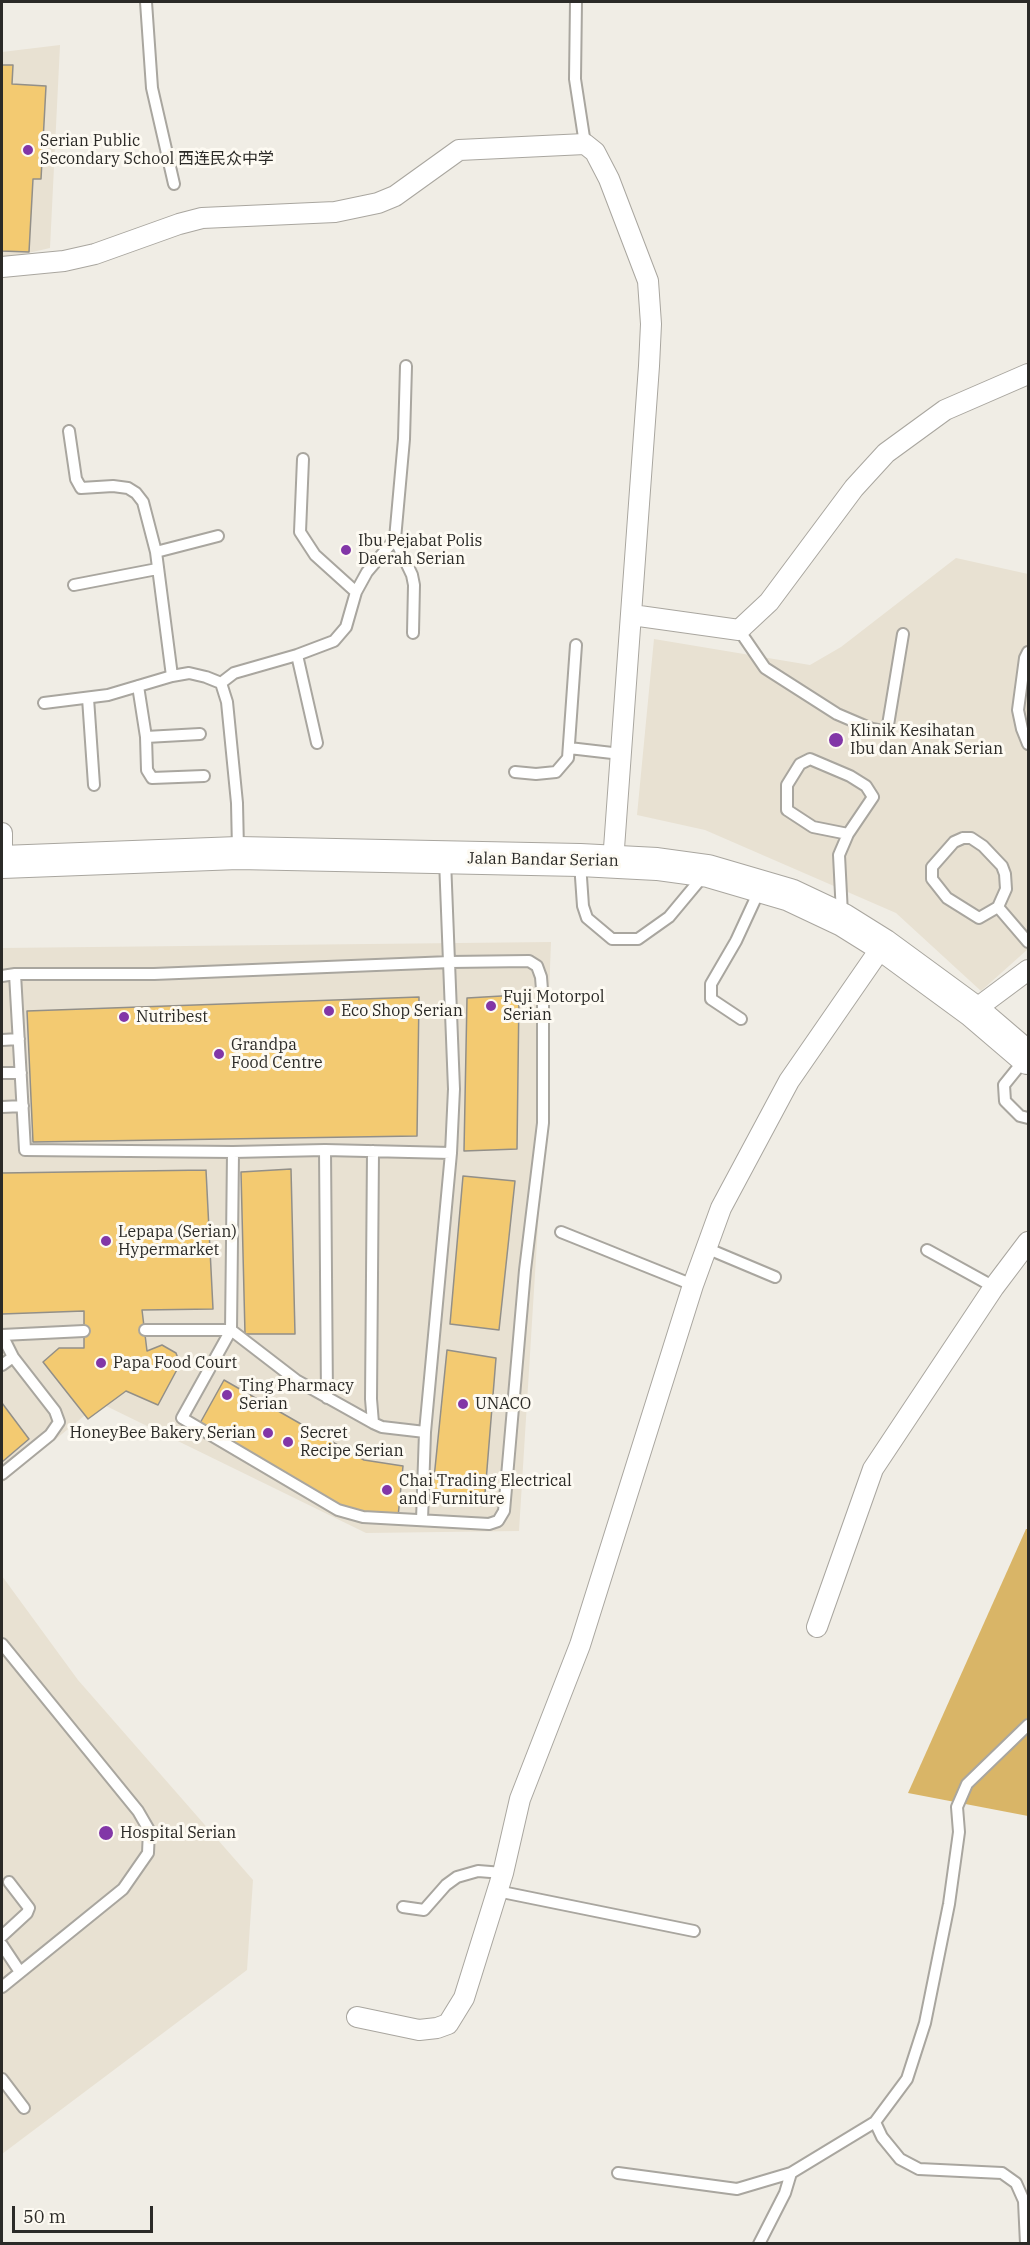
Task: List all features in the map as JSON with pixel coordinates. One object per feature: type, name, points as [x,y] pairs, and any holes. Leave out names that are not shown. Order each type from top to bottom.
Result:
[{"type":"main road","name":"Jalan Bandar Serian","points":[[2,862],[238,853],[580,860],[657,864],[708,871],[789,896],[843,920],[883,945],[973,1011],[1028,1057]]},
{"type":"street","points":[[2,267],[64,261],[95,254],[202,218],[335,212],[378,203],[394,196],[459,150],[585,144],[595,152],[609,179],[648,280],[651,324],[650,366],[613,862]]},
{"type":"street","points":[[632,615],[739,630],[770,602],[854,488],[886,453],[945,410],[1029,374]]},
{"type":"street","points":[[2,833],[2,862]]},
{"type":"street","points":[[357,2017],[419,2030],[437,2028],[448,2024],[464,1998],[500,1882],[520,1799],[580,1645],[693,1284],[721,1208],[789,1081],[883,945]]},
{"type":"street","points":[[973,1011],[1029,970]]},
{"type":"street","points":[[818,1627],[873,1469],[994,1287],[1029,1242]]},
{"type":"lane","points":[[146,2],[152,88],[174,184]]},
{"type":"lane","points":[[576,2],[575,79],[585,144]]},
{"type":"lane","points":[[406,366],[404,439],[395,539],[412,574],[414,585],[413,633]]},
{"type":"lane","points":[[69,431],[76,479],[81,488],[113,486],[128,488],[136,493],[143,502],[156,552],[172,676]]},
{"type":"lane","points":[[303,459],[300,532],[315,555],[356,592]]},
{"type":"lane","points":[[156,552],[218,536]]},
{"type":"lane","points":[[220,683],[234,673],[297,656],[334,641],[346,627],[356,592],[367,572],[395,539]]},
{"type":"lane","points":[[74,585],[157,569]]},
{"type":"lane","points":[[739,630],[765,668],[837,714],[872,729],[883,731],[888,725],[903,634]]},
{"type":"lane","points":[[514,772],[536,774],[556,772],[568,758],[576,645]]},
{"type":"lane","points":[[1029,652],[1025,658],[1022,729],[1029,744]]},
{"type":"lane","points":[[297,656],[318,743]]},
{"type":"lane","points":[[44,703],[108,695],[189,673],[220,683],[227,702],[237,802],[238,853]]},
{"type":"lane","points":[[138,686],[146,737],[147,770],[152,778],[204,776]]},
{"type":"lane","points":[[88,698],[94,785]]},
{"type":"lane","points":[[146,737],[200,734]]},
{"type":"lane","points":[[569,748],[621,754]]},
{"type":"lane","points":[[843,920],[839,855],[848,834],[873,797],[866,786],[850,776],[810,759],[800,764],[787,785],[787,810],[813,827],[848,834]]},
{"type":"lane","points":[[963,838],[971,838],[983,846],[1002,866],[1006,889],[998,907],[980,918],[972,916],[948,898],[932,879],[932,867],[954,842],[963,838]]},
{"type":"lane","points":[[422,1520],[425,1432],[451,1153],[454,1089],[445,858]]},
{"type":"lane","points":[[580,860],[583,906],[587,918],[612,939],[638,939],[669,916],[708,871]]},
{"type":"lane","points":[[741,1019],[711,999],[711,984],[736,941],[761,886]]},
{"type":"lane","points":[[998,907],[1029,942]]},
{"type":"lane","points":[[2,976],[15,974],[154,974],[529,961],[537,966],[541,977],[543,1003],[543,1123],[525,1270],[504,1511],[498,1521],[489,1524],[363,1517],[338,1510],[182,1418],[231,1330],[233,1152]]},
{"type":"lane","points":[[15,974],[25,1150],[233,1152],[325,1150],[451,1153]]},
{"type":"lane","points":[[2,1040],[19,1039]]},
{"type":"lane","points":[[1028,1057],[1004,1085],[1005,1101],[1020,1116],[1029,1118]]},
{"type":"lane","points":[[2,1073],[21,1073]]},
{"type":"lane","points":[[2,1107],[23,1106]]},
{"type":"lane","points":[[325,1150],[327,1398]]},
{"type":"lane","points":[[373,1151],[371,1399],[373,1423]]},
{"type":"lane","points":[[561,1232],[693,1284]]},
{"type":"lane","points":[[706,1248],[775,1277]]},
{"type":"lane","points":[[927,1250],[994,1287]]},
{"type":"lane","points":[[146,1330],[231,1330],[296,1380],[373,1423],[382,1427],[425,1432]]},
{"type":"lane","points":[[2,1474],[50,1435],[59,1422],[55,1412],[13,1357],[2,1335],[84,1331]]},
{"type":"lane","points":[[2,1365],[13,1357]]},
{"type":"lane","points":[[2,1644],[138,1810],[149,1830],[148,1853],[123,1889],[2,1987]]},
{"type":"lane","points":[[618,2173],[737,2189],[792,2173],[875,2122],[907,2079],[925,2023],[949,1904],[958,1832],[957,1807],[967,1784],[1029,1725]]},
{"type":"lane","points":[[403,1907],[424,1910],[446,1885],[457,1877],[478,1871],[500,1882],[694,1931]]},
{"type":"lane","points":[[2,1936],[27,1914],[29,1908],[9,1882]]},
{"type":"lane","points":[[2,1945],[20,1972]]},
{"type":"lane","points":[[2,2079],[24,2108]]},
{"type":"lane","points":[[875,2122],[882,2137],[900,2159],[919,2169],[1002,2173],[1016,2183],[1024,2201],[1026,2244]]},
{"type":"lane","points":[[759,2244],[785,2193],[792,2173]]},
{"type":"shaded area","name":"Serian Public Secondary School 西连民众中学","points":[[60,45],[50,248],[2,259],[2,52]]},
{"type":"shaded area","name":"Klinik Kesihatan Ibu dan Anak Serian","points":[[956,558],[1028,574],[1028,949],[981,991],[896,913],[705,830],[637,815],[654,639],[810,665],[841,647]]},
{"type":"shaded area","points":[[551,942],[544,1129],[519,1531],[366,1533],[100,1403],[2,1483],[2,948]]},
{"type":"shaded area","points":[[1026,1529],[1028,1529],[1028,1816],[908,1793]]},
{"type":"shaded area","name":"Hospital Serian","points":[[2,1576],[78,1680],[253,1880],[247,1970],[2,2154]]},
{"type":"building","points":[[2,65],[13,65],[12,84],[46,86],[41,179],[33,179],[29,252],[2,251]]},
{"type":"building","points":[[519,995],[517,1149],[464,1151],[467,998]]},
{"type":"building","points":[[419,997],[417,1136],[33,1142],[27,1011]]},
{"type":"building","points":[[291,1169],[295,1334],[245,1334],[241,1172]]},
{"type":"building","name":"Lepapa (Serian) Hypermarket","points":[[206,1170],[213,1309],[142,1310],[147,1351],[162,1345],[176,1353],[180,1364],[158,1405],[126,1391],[88,1419],[43,1362],[59,1348],[84,1348],[84,1311],[2,1314],[2,1173]]},
{"type":"building","points":[[463,1176],[515,1181],[499,1330],[450,1324]]},
{"type":"building","points":[[447,1350],[496,1358],[484,1506],[432,1498]]},
{"type":"building","points":[[224,1380],[364,1460],[403,1466],[398,1517],[346,1510],[199,1425]]},
{"type":"building","points":[[2,1403],[29,1439],[2,1462]]},
{"type":"place","name":"Serian Public Secondary School 西连民众中学","points":[[28,150]]},
{"type":"place","name":"Ibu Pejabat Polis Daerah Serian","points":[[346,550]]},
{"type":"place","name":"Klinik Kesihatan Ibu dan Anak Serian","points":[[836,740]]},
{"type":"place","name":"Fuji Motorpol Serian","points":[[491,1006]]},
{"type":"place","name":"Eco Shop Serian","points":[[329,1011]]},
{"type":"place","name":"Nutribest","points":[[124,1017]]},
{"type":"place","name":"Grandpa Food Centre","points":[[219,1054]]},
{"type":"place","name":"Lepapa (Serian) Hypermarket","points":[[106,1241]]},
{"type":"place","name":"Papa Food Court","points":[[101,1363]]},
{"type":"place","name":"Ting Pharmacy Serian","points":[[227,1395]]},
{"type":"place","name":"UNACO","points":[[463,1404]]},
{"type":"place","name":"HoneyBee Bakery Serian","points":[[268,1433]]},
{"type":"place","name":"Secret Recipe Serian","points":[[288,1442]]},
{"type":"place","name":"Chai Trading Electrical and Furniture","points":[[387,1490]]},
{"type":"place","name":"Hospital Serian","points":[[106,1833]]}]
